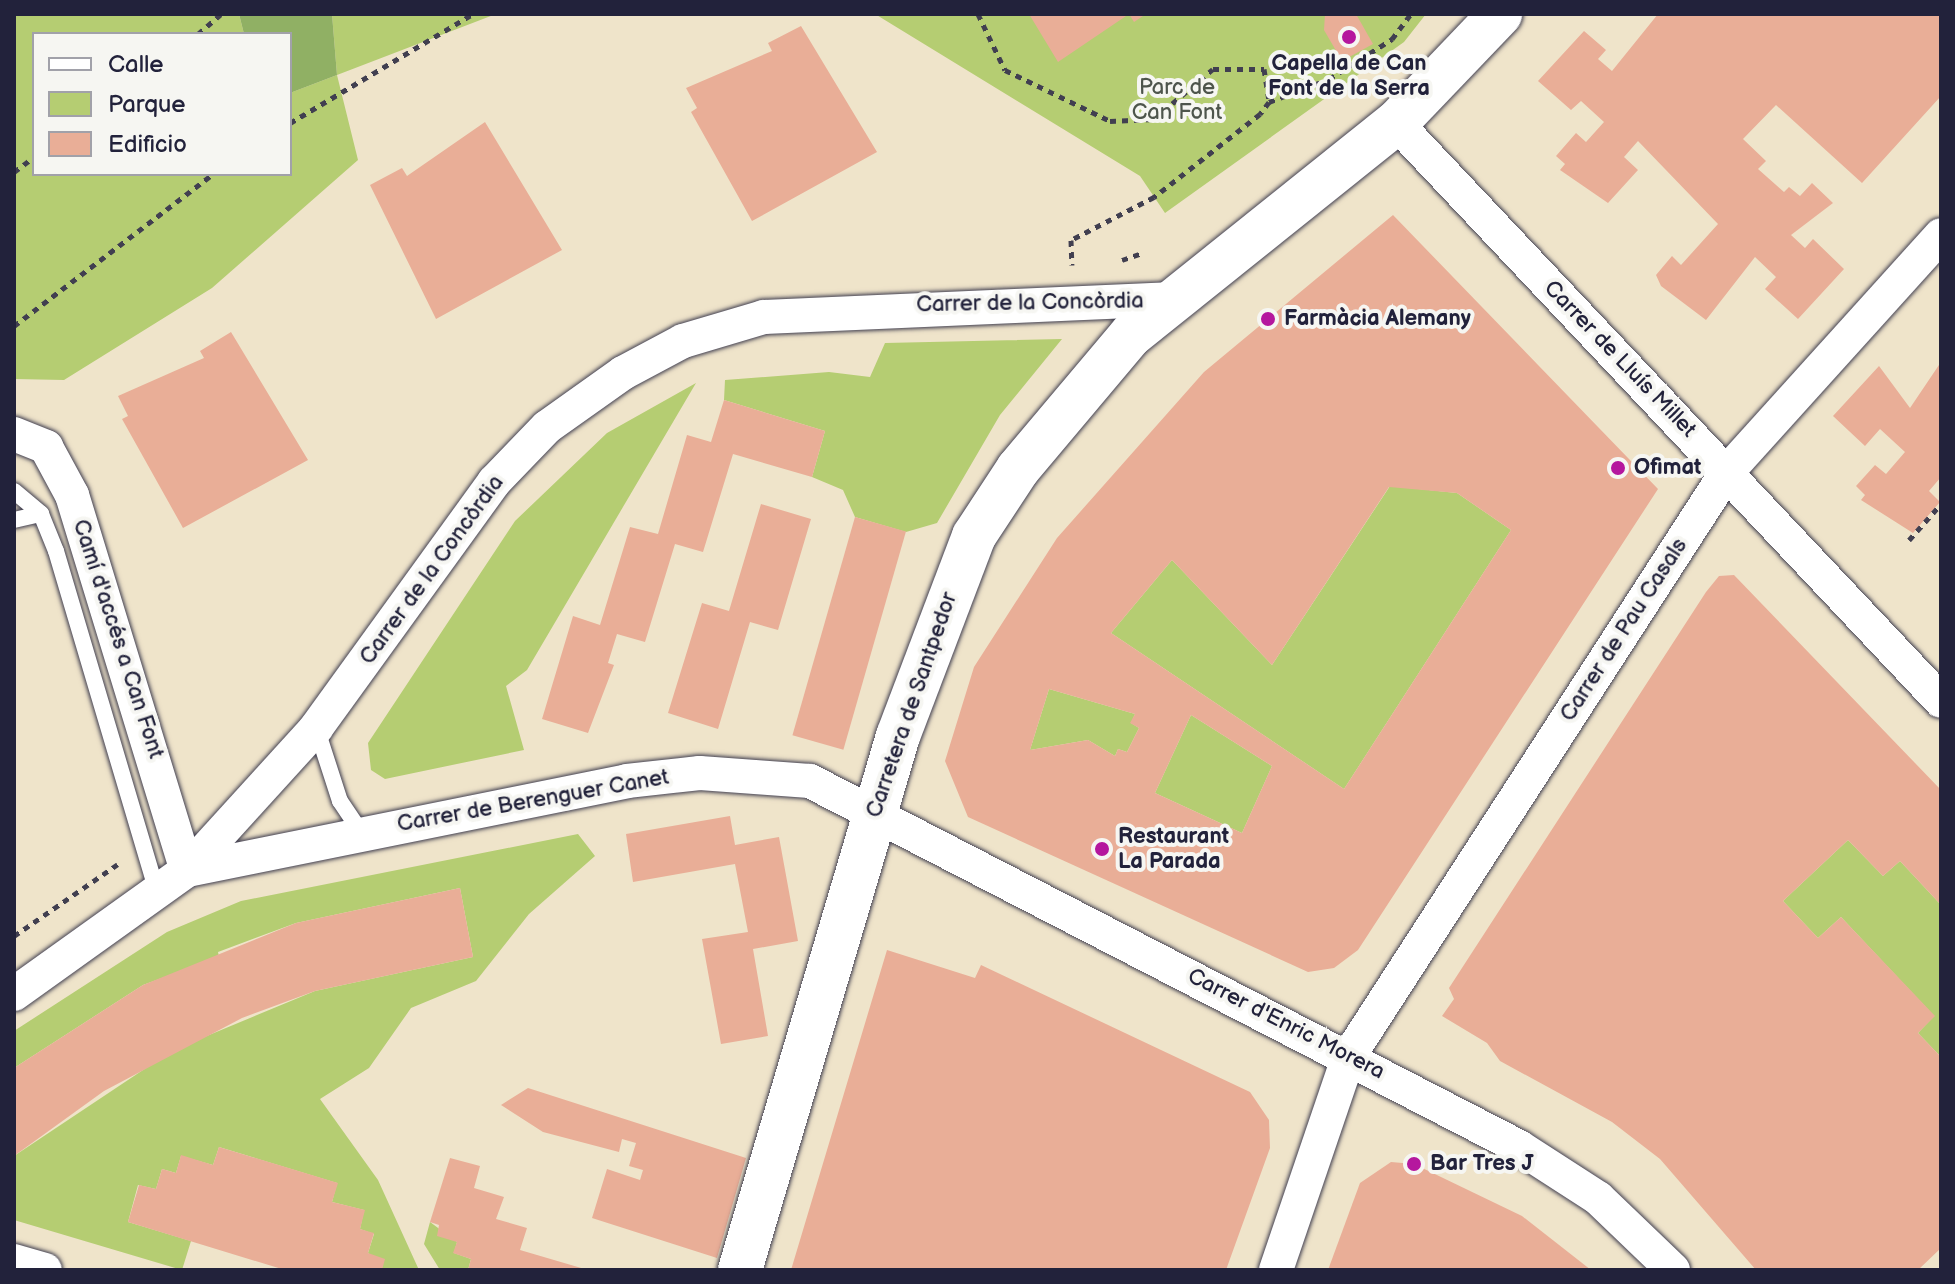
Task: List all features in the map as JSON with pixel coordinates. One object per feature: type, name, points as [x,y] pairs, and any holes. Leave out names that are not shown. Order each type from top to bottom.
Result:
[{"type":"street","name":"Carretera de Santpedor","points":[[740,1270],[876,810],[935,626],[974,536],[1018,469],[1131,335],[1396,123],[1500,14]]},
{"type":"street","name":"Carrer de Lluís Millet","points":[[1396,123],[1941,701]]},
{"type":"street","name":"Carrer de Pau Casals","points":[[1276,1270],[1349,1056],[1727,472],[1941,235]]},
{"type":"street","name":"Carrer de la Concòrdia","points":[[14,994],[187,870],[316,728],[494,482],[547,427],[683,341],[764,317],[877,307],[1175,299]]},
{"type":"street","name":"Camí d'accés a Can Font","points":[[14,434],[46,447],[61,468],[154,744],[187,870]]},
{"type":"street","name":"Carrer de Berenguer Canet","points":[[187,870],[361,832],[700,773],[810,781],[876,810]]},
{"type":"street","name":"Carrer d'Enric Morera","points":[[876,810],[1519,1147],[1598,1198],[1673,1270]]},
{"type":"street","points":[[14,1261],[45,1270]]},
{"type":"lane","points":[[14,491],[41,514],[157,892]]},
{"type":"lane","points":[[14,520],[41,514]]},
{"type":"lane","points":[[316,728],[331,781],[361,832]]},
{"type":"path","points":[[200,32],[221,14]]},
{"type":"path","points":[[292,122],[473,14]]},
{"type":"path","points":[[978,14],[1005,70],[1110,121],[1154,119],[1213,69],[1264,69],[1269,102]]},
{"type":"path","points":[[1073,272],[1071,240],[1154,197],[1269,102],[1329,79],[1392,39],[1411,14]]},
{"type":"path","points":[[14,172],[32,158]]},
{"type":"path","points":[[14,326],[210,176]]},
{"type":"path","points":[[1106,265],[1142,253]]},
{"type":"path","points":[[1065,274],[1084,270]]},
{"type":"path","points":[[1909,540],[1941,504]]},
{"type":"path","points":[[14,936],[61,902]]},
{"type":"green space","points":[[14,14],[239,14],[244,32],[32,32],[32,176],[292,176],[292,92],[337,75],[358,160],[212,288],[64,380],[14,379]]},
{"type":"green space","points":[[239,14],[332,14],[337,75],[292,92],[292,32],[244,32]]},
{"type":"green space","points":[[332,14],[496,14],[337,75]]},
{"type":"green space","name":"Parc de Can Font","points":[[875,14],[1426,14],[1404,42],[1165,213],[1140,176]]},
{"type":"green space","points":[[1062,339],[1000,415],[937,523],[906,532],[855,517],[843,490],[812,477],[825,431],[724,400],[725,380],[829,372],[870,377],[885,343]]},
{"type":"green space","points":[[696,383],[527,670],[506,686],[524,750],[385,779],[371,770],[368,743],[515,521],[607,433]]},
{"type":"green space","points":[[1390,486],[1457,493],[1511,530],[1344,789],[1111,633],[1172,560],[1272,665]]},
{"type":"green space","points":[[1049,689],[1135,714],[1131,723],[1139,728],[1127,752],[1118,749],[1115,756],[1088,740],[1030,750]]},
{"type":"green space","points":[[1191,715],[1272,766],[1242,833],[1155,793]]},
{"type":"green space","points":[[578,834],[595,856],[529,914],[476,981],[411,1008],[369,1068],[320,1099],[378,1180],[419,1270],[382,1270],[368,1253],[374,1234],[360,1229],[364,1210],[332,1202],[337,1183],[219,1147],[213,1165],[181,1156],[176,1173],[162,1169],[156,1189],[138,1185],[128,1222],[191,1241],[182,1270],[14,1220],[14,1156],[173,1050],[315,991],[473,957],[460,888],[296,923],[218,952],[219,957],[143,985],[14,1068],[14,1031],[167,932],[241,901]]},
{"type":"green space","points":[[1848,840],[1883,876],[1900,861],[1941,905],[1941,1057],[1918,1033],[1934,1016],[1841,917],[1818,938],[1783,901]]},
{"type":"green space","points":[[430,1222],[457,1242],[454,1253],[471,1259],[468,1270],[440,1270],[424,1244]]},
{"type":"building","points":[[1029,14],[1129,14],[1058,62]]},
{"type":"building","points":[[1129,14],[1146,14],[1134,22]]},
{"type":"building","name":"Capella de Can Font de la Serra","points":[[1325,14],[1356,14],[1373,44],[1342,61],[1324,30]]},
{"type":"building","points":[[1658,14],[1941,14],[1941,96],[1862,183],[1776,105],[1743,139],[1766,161],[1758,169],[1784,192],[1789,187],[1800,196],[1812,183],[1833,203],[1791,235],[1805,248],[1813,239],[1844,269],[1798,319],[1765,289],[1776,277],[1755,257],[1706,320],[1661,286],[1656,275],[1672,256],[1681,265],[1718,224],[1638,141],[1624,157],[1638,170],[1608,203],[1560,170],[1565,164],[1556,156],[1576,133],[1586,142],[1604,122],[1581,101],[1571,110],[1538,81],[1584,31],[1606,50],[1598,59],[1612,71]]},
{"type":"building","points":[[801,26],[877,152],[752,221],[691,112],[697,108],[686,88],[772,51],[768,43]]},
{"type":"building","points":[[485,122],[562,250],[436,319],[370,185],[402,168],[407,176]]},
{"type":"building","points":[[1393,215],[1658,489],[1358,950],[1334,968],[1308,972],[968,817],[945,761],[974,667],[1057,538],[1204,372]],"holes":[[[1389,487],[1457,493],[1511,530],[1344,789],[1111,633],[1172,560],[1272,665]],[[1049,689],[1135,714],[1130,723],[1139,728],[1127,752],[1118,749],[1115,756],[1088,740],[1030,750]],[[1191,715],[1272,766],[1242,833],[1155,793]]]},
{"type":"building","points":[[231,332],[308,460],[183,528],[122,419],[128,416],[118,396],[204,358],[200,351]]},
{"type":"building","points":[[1941,362],[1941,477],[1929,491],[1940,502],[1913,533],[1861,500],[1865,495],[1856,486],[1875,465],[1886,474],[1905,452],[1880,429],[1865,446],[1833,416],[1879,366],[1910,408]]},
{"type":"building","points":[[724,400],[825,431],[812,477],[733,454],[703,552],[675,544],[645,642],[617,634],[608,663],[614,665],[588,733],[542,719],[573,616],[600,625],[630,527],[658,534],[687,435],[711,442]]},
{"type":"building","points":[[761,504],[811,519],[778,630],[750,622],[718,729],[668,713],[702,603],[729,611]]},
{"type":"building","points":[[855,517],[906,532],[843,750],[792,735]]},
{"type":"building","points":[[1734,575],[1941,790],[1941,905],[1900,861],[1883,876],[1848,840],[1783,901],[1818,938],[1841,917],[1935,1016],[1918,1033],[1941,1057],[1941,1248],[1918,1270],[1756,1270],[1660,1159],[1612,1122],[1500,1061],[1487,1043],[1442,1016],[1454,999],[1449,988],[1706,592],[1719,576]]},
{"type":"building","points":[[730,816],[735,845],[779,837],[798,941],[753,949],[768,1036],[721,1044],[702,939],[748,932],[735,864],[633,882],[626,834]]},
{"type":"building","points":[[460,888],[473,957],[315,991],[242,1018],[104,1091],[14,1156],[14,1068],[143,985],[296,923]]},
{"type":"building","points":[[887,950],[975,978],[981,965],[1250,1092],[1269,1120],[1270,1148],[1226,1270],[791,1270]]},
{"type":"building","points":[[528,1088],[746,1158],[717,1258],[592,1218],[607,1169],[640,1180],[643,1170],[629,1166],[636,1143],[622,1139],[619,1152],[543,1132],[501,1105]]},
{"type":"building","points":[[219,1147],[338,1183],[332,1202],[365,1210],[360,1229],[374,1233],[368,1253],[385,1259],[382,1270],[285,1270],[128,1222],[139,1185],[156,1189],[162,1169],[176,1173],[181,1155],[213,1165]]},
{"type":"building","points":[[450,1158],[480,1166],[474,1188],[504,1197],[496,1219],[527,1228],[520,1250],[588,1270],[468,1270],[471,1259],[453,1253],[457,1242],[437,1236],[439,1225],[430,1222]]},
{"type":"building","points":[[1391,1162],[1414,1164],[1522,1216],[1591,1270],[1328,1270],[1360,1183]]},
{"type":"place","name":"Capella de Can Font de la Serra","points":[[1349,37]]},
{"type":"place","name":"Farmàcia Alemany","points":[[1268,319]]},
{"type":"place","name":"Ofimat","points":[[1618,468]]},
{"type":"place","name":"Restaurant La Parada","points":[[1102,849]]},
{"type":"place","name":"Bar Tres J","points":[[1414,1164]]}]
